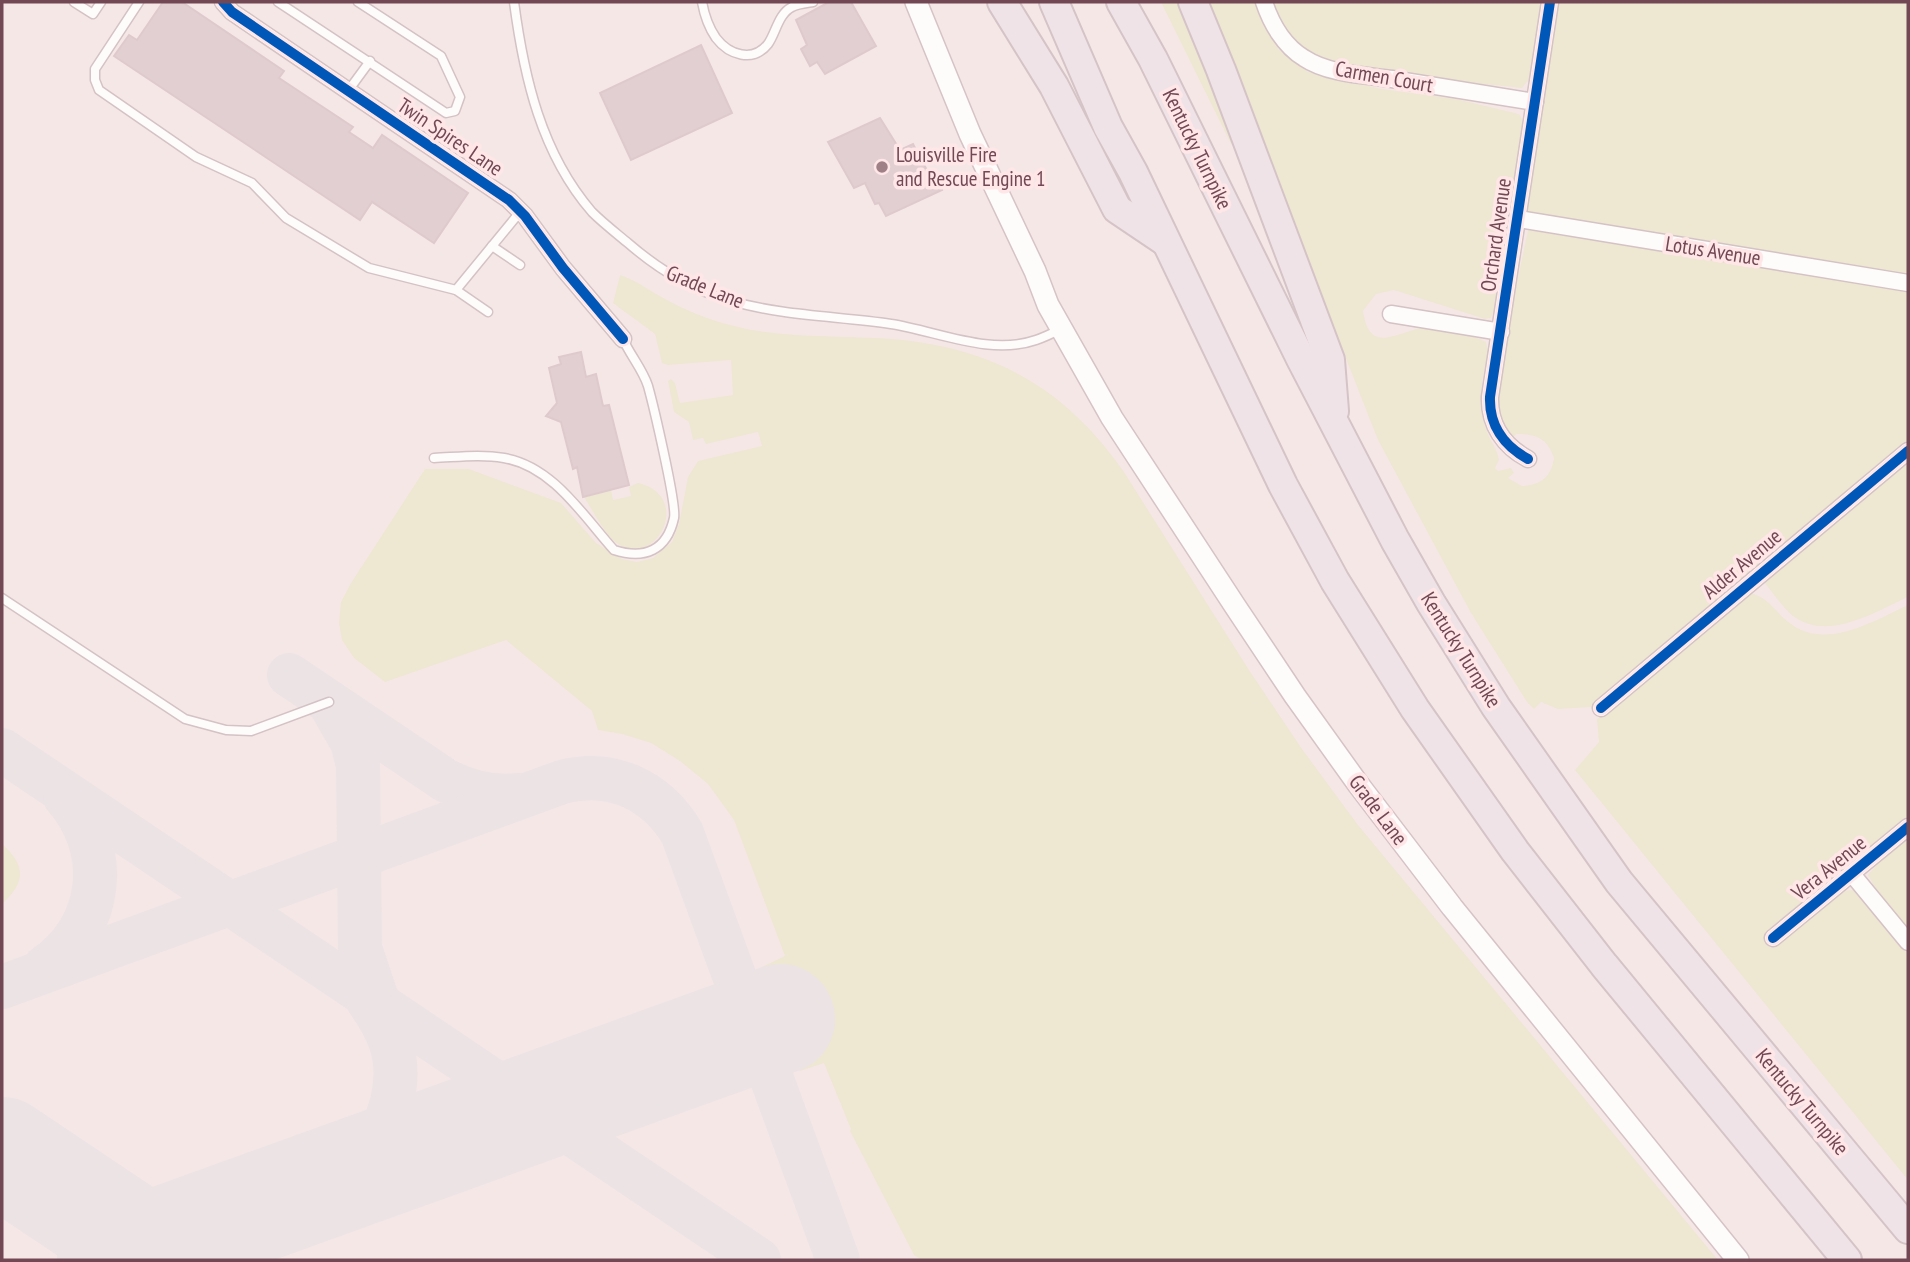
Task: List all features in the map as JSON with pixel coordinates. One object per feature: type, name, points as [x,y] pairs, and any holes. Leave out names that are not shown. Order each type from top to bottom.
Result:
[{"type":"highway","points":[[1002,2],[1054,86],[1117,209],[1168,244]]},
{"type":"highway","points":[[1054,2],[1108,127],[1168,244],[1283,485],[1335,581],[1415,709],[1514,851],[1604,965],[1847,1260]]},
{"type":"highway","name":"Kentucky Turnpike","points":[[1121,2],[1153,59],[1295,347],[1395,540],[1496,707],[1592,847],[1908,1229]]},
{"type":"highway","points":[[1193,2],[1330,360],[1334,421]]},
{"type":"main road","name":"Grade Lane","points":[[916,2],[970,134],[1061,329],[1112,418],[1295,696],[1358,784],[1452,907],[1738,1260]]},
{"type":"street","name":"Twin Spires Lane","points":[[223,2],[232,12],[509,200],[624,339]]},
{"type":"street","name":"Carmen Court","points":[[1264,2],[1273,24],[1286,42],[1301,57],[1316,65],[1535,102]]},
{"type":"street","name":"Orchard Avenue","points":[[1528,459],[1504,440],[1489,411],[1550,2]]},
{"type":"street","name":"Lotus Avenue","points":[[1519,219],[1908,283]]},
{"type":"street","points":[[1391,314],[1501,332]]},
{"type":"street","name":"Alder Avenue","points":[[1601,708],[1908,451]]},
{"type":"street","name":"Vera Avenue","points":[[1773,938],[1908,827]]},
{"type":"street","points":[[1852,874],[1908,942]]},
{"type":"lane","points":[[74,2],[93,14],[101,2]]},
{"type":"lane","points":[[138,2],[95,69],[99,90],[196,157],[252,183],[286,219],[369,268],[456,290],[488,312]]},
{"type":"lane","points":[[278,2],[446,113],[455,111],[460,97],[441,56],[358,2]]},
{"type":"lane","name":"Grade Lane","points":[[514,2],[520,52],[531,98],[550,146],[575,190],[594,214],[653,264],[681,281],[728,300],[773,310],[889,324],[998,345],[1034,341],[1061,329]]},
{"type":"lane","points":[[702,2],[715,37],[728,50],[750,56],[768,44],[779,22],[791,7],[813,2]]},
{"type":"lane","points":[[348,91],[370,61]]},
{"type":"lane","points":[[456,290],[520,212]]},
{"type":"lane","points":[[492,246],[520,265]]},
{"type":"lane","points":[[434,458],[481,455],[508,458],[535,470],[558,487],[614,550],[641,555],[656,549],[668,537],[675,515],[647,384],[624,339]]},
{"type":"lane","points":[[2,598],[185,719],[226,730],[251,731],[329,702]]},
{"type":"shaded area","points":[[1161,2],[1182,2],[1239,139],[1231,144]]},
{"type":"shaded area","points":[[1206,2],[1257,2],[1278,49],[1308,72],[1382,89],[1456,99],[1519,114],[1524,126],[1523,140],[1495,309],[1491,318],[1485,319],[1394,290],[1376,294],[1363,311],[1370,331],[1382,338],[1422,328],[1463,334],[1486,342],[1488,351],[1481,390],[1481,410],[1499,460],[1495,468],[1498,471],[1511,468],[1514,473],[1508,478],[1522,486],[1540,482],[1548,475],[1554,458],[1540,438],[1523,434],[1516,434],[1514,437],[1509,433],[1501,419],[1497,402],[1528,230],[1908,290],[1908,442],[1752,578],[1591,707],[1558,709],[1541,702],[1534,709],[1471,613],[1378,440]]},
{"type":"shaded area","points":[[1272,2],[1543,2],[1531,77],[1522,88],[1365,69],[1333,61],[1308,52],[1291,40],[1279,22]]},
{"type":"shaded area","points":[[1556,2],[1908,2],[1908,277],[1525,212]]},
{"type":"shaded area","points":[[620,275],[686,310],[747,329],[795,335],[915,342],[986,359],[1047,392],[1074,414],[1124,472],[1249,670],[1358,825],[1718,1260],[922,1260],[914,1255],[850,1131],[824,1063],[800,1071],[762,967],[785,956],[734,820],[708,784],[680,761],[651,743],[598,730],[592,711],[506,640],[385,682],[354,658],[342,640],[339,623],[341,602],[425,469],[469,469],[561,503],[596,543],[622,559],[637,562],[653,558],[672,542],[679,524],[688,477],[698,461],[762,446],[758,432],[706,444],[703,438],[693,440],[689,422],[674,412],[668,381],[671,379],[675,383],[680,403],[733,395],[731,360],[668,365],[662,363],[655,334],[613,303]]},
{"type":"shaded area","points":[[1908,460],[1908,597],[1851,622],[1836,625],[1821,626],[1793,616],[1764,582]]},
{"type":"shaded area","points":[[638,483],[655,491],[664,502],[666,516],[663,529],[655,540],[643,548],[630,549],[611,538],[584,497],[611,490],[613,500],[631,496],[629,487]]},
{"type":"shaded area","points":[[1749,593],[1766,600],[1787,621],[1801,630],[1816,634],[1848,631],[1908,605],[1908,816],[1765,935],[1773,945],[1843,891],[1853,890],[1908,954],[1908,1180],[1575,770],[1599,742],[1597,719]]},
{"type":"shaded area","points":[[1908,835],[1908,932],[1883,902],[1868,875],[1885,855]]},
{"type":"shaded area","points":[[2,844],[16,860],[20,874],[15,889],[2,904]]},
{"type":"building","points":[[163,2],[182,2],[284,71],[279,78],[353,127],[349,132],[373,148],[382,135],[468,193],[434,243],[372,202],[360,220],[114,56],[129,35],[137,40]]},
{"type":"building","points":[[829,2],[851,2],[876,46],[825,74],[817,62],[810,66],[801,49],[807,45],[796,20]]},
{"type":"building","points":[[701,45],[732,113],[631,160],[600,93]]},
{"type":"building","name":"Louisville Fire and Rescue Engine 1","points":[[880,118],[900,150],[913,144],[929,174],[934,172],[942,190],[886,216],[879,203],[875,204],[865,183],[854,188],[828,142]]},
{"type":"building","points":[[581,352],[586,377],[596,374],[603,406],[609,405],[629,485],[583,497],[577,467],[573,469],[561,422],[546,416],[557,403],[549,368],[561,364],[559,357]]},
{"type":"taxiway","points":[[289,675],[445,780],[480,793],[518,795]]},
{"type":"taxiway","points":[[329,702],[352,742],[358,765],[360,948],[382,1014]]},
{"type":"taxiway","points":[[2,750],[759,1260]]},
{"type":"taxiway","points":[[2,987],[562,782],[598,778],[631,786],[659,805],[682,833],[838,1260]]},
{"type":"taxiway","points":[[45,967],[65,950],[79,931],[89,909],[94,886],[90,840],[80,818],[65,797]]},
{"type":"taxiway","points":[[208,1222],[323,1179],[356,1160],[370,1147],[389,1114],[394,1091],[395,1066],[387,1032],[368,1001]]},
{"type":"taxiway","points":[[2,1157],[150,1260]]},
{"type":"runway","points":[[112,1260],[780,1019]]},
{"type":"runway","points":[[2,1152],[163,1260]]},
{"type":"cycle path","points":[[223,2],[232,12],[509,200],[525,216],[563,268],[623,339]]},
{"type":"cycle path","points":[[1528,459],[1512,448],[1500,434],[1492,417],[1490,397],[1550,2]]},
{"type":"cycle path","points":[[1601,708],[1908,451]]},
{"type":"cycle path","points":[[1773,938],[1908,827]]},
{"type":"place","name":"Louisville Fire and Rescue Engine 1","points":[[882,167]]}]
